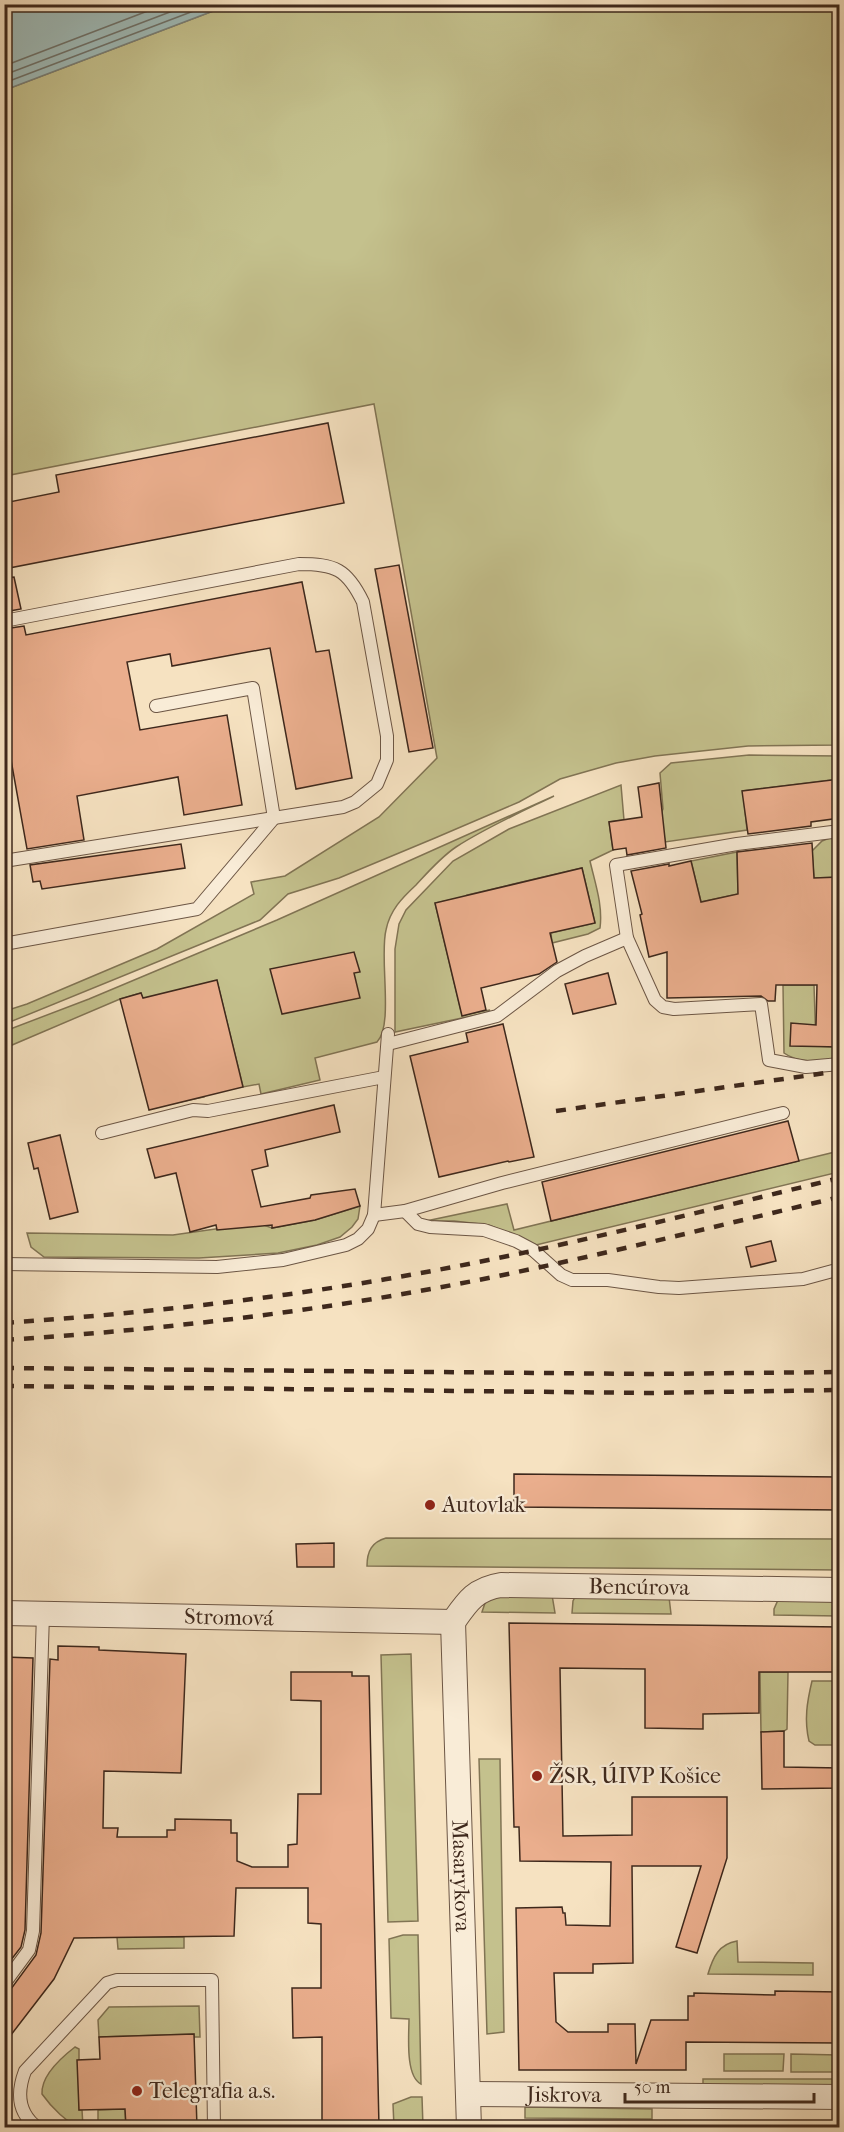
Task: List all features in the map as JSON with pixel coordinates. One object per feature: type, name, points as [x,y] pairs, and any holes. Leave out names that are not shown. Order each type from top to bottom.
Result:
[{"type":"street","name":"Bencúrova","points":[[453,1622],[478,1592],[501,1585],[840,1590]]},
{"type":"street","name":"Stromová","points":[[4,1613],[453,1622]]},
{"type":"street","name":"Masarykova","points":[[453,1622],[469,2127]]},
{"type":"street","name":"Jiskrova","points":[[468,2094],[840,2097]]},
{"type":"lane","points":[[4,621],[299,564],[321,564],[340,571],[353,582],[363,602],[387,735],[387,760],[377,784],[355,802],[343,807],[4,861]]},
{"type":"lane","points":[[4,944],[197,909],[274,818],[253,688],[156,706]]},
{"type":"lane","points":[[840,831],[737,844],[616,865],[627,938],[655,1000],[663,1007],[675,1009],[761,1004],[769,1060],[806,1066],[840,1065]]},
{"type":"lane","points":[[4,1264],[217,1267],[283,1260],[324,1251],[358,1239],[368,1229],[374,1215],[388,1039],[497,1016],[557,971],[627,938]]},
{"type":"lane","points":[[102,1133],[193,1110],[208,1111],[384,1077]]},
{"type":"lane","points":[[374,1215],[405,1211],[502,1183],[783,1113]]},
{"type":"lane","points":[[405,1211],[418,1224],[430,1227],[484,1230],[516,1241],[533,1250],[561,1275],[572,1280],[608,1280],[679,1288],[803,1279],[840,1269]]},
{"type":"lane","points":[[4,1984],[29,1950],[33,1931],[43,1614]]},
{"type":"lane","points":[[38,2127],[24,2114],[20,2102],[19,2086],[25,2071],[107,1983],[117,1980],[212,1980],[214,2127]]},
{"type":"shaded area","points":[[229,5],[839,5],[839,745],[748,746],[655,756],[616,763],[560,779],[519,802],[435,838],[339,878],[288,894],[260,920],[5,1024],[5,1011],[27,1004],[157,949],[254,894],[251,882],[285,876],[379,817],[437,758],[374,404],[5,476],[5,90]]},
{"type":"shaded area","points":[[749,755],[839,756],[839,779],[743,791],[747,830],[665,842],[661,814],[663,809],[660,773],[671,763]]},
{"type":"shaded area","points":[[621,785],[624,820],[609,822],[613,850],[590,861],[599,902],[600,928],[588,934],[552,943],[551,933],[595,923],[582,868],[467,895],[480,949],[459,898],[435,903],[462,1015],[490,1010],[486,1013],[395,1032],[395,949],[399,924],[406,910],[453,861],[509,829]]},
{"type":"shaded area","points":[[554,796],[492,826],[456,847],[401,900],[390,916],[384,942],[385,1021],[382,1033],[377,1042],[315,1058],[320,1080],[261,1094],[259,1084],[243,1087],[217,981],[178,990],[204,1097],[170,1104],[141,993],[120,999],[5,1048],[5,1031],[89,999],[277,920]]},
{"type":"shaded area","points":[[839,837],[839,877],[814,878],[812,851],[822,841]]},
{"type":"shaded area","points":[[737,852],[738,894],[701,902],[691,861]]},
{"type":"shaded area","points":[[783,985],[814,985],[816,1046],[839,1047],[839,1060],[804,1060],[784,1053]]},
{"type":"shaded area","points":[[839,1151],[839,1172],[536,1245],[489,1225],[426,1221],[507,1204],[514,1230]]},
{"type":"shaded area","points":[[360,1206],[358,1219],[340,1237],[317,1245],[278,1253],[199,1258],[44,1257],[31,1247],[27,1233],[173,1235],[258,1223],[272,1228],[315,1220]]},
{"type":"shaded area","points":[[386,1538],[839,1539],[837,1541],[839,1570],[367,1566],[371,1548]]},
{"type":"shaded area","points":[[497,1594],[552,1595],[555,1613],[482,1612],[485,1603]]},
{"type":"shaded area","points":[[575,1597],[669,1597],[671,1614],[572,1613]]},
{"type":"shaded area","points":[[839,1597],[839,1616],[774,1615],[778,1600]]},
{"type":"shaded area","points":[[411,1654],[418,1921],[388,1922],[381,1655]]},
{"type":"shaded area","points":[[760,1672],[788,1672],[787,1729],[784,1731],[761,1732]]},
{"type":"shaded area","points":[[812,1681],[839,1681],[839,1745],[815,1745],[809,1741],[807,1711]]},
{"type":"shaded area","points":[[479,1759],[500,1759],[504,2032],[487,2034]]},
{"type":"shaded area","points":[[403,1935],[418,1935],[421,2084],[412,2073],[410,2064],[409,2019],[391,2018],[389,1939]]},
{"type":"shaded area","points":[[117,1937],[184,1937],[184,1948],[118,1949]]},
{"type":"shaded area","points":[[737,1941],[738,1962],[813,1963],[813,1975],[708,1974],[721,1948]]},
{"type":"shaded area","points":[[199,2006],[200,2037],[194,2037],[194,2034],[99,2037],[98,2020],[109,2007]]},
{"type":"shaded area","points":[[75,2047],[79,2049],[79,2110],[82,2110],[83,2127],[66,2119],[42,2094],[49,2074]]},
{"type":"shaded area","points":[[724,2054],[784,2054],[783,2071],[724,2071]]},
{"type":"shaded area","points":[[791,2054],[839,2055],[839,2072],[791,2072]]},
{"type":"shaded area","points":[[703,2079],[839,2079],[839,2087],[703,2086]]},
{"type":"shaded area","points":[[411,2097],[422,2097],[423,2127],[394,2127],[393,2104]]},
{"type":"shaded area","points":[[525,2107],[652,2109],[652,2119],[525,2118]]},
{"type":"shaded area","points":[[125,2109],[126,2127],[98,2127],[98,2110]]},
{"type":"water","points":[[5,4],[229,4],[229,5],[5,90]]},
{"type":"building","points":[[328,423],[344,503],[4,569],[4,503],[59,492],[56,475]]},
{"type":"building","points":[[399,565],[433,748],[409,752],[375,569]]},
{"type":"building","points":[[14,577],[21,609],[4,612],[4,578]]},
{"type":"building","points":[[302,582],[316,652],[329,650],[352,778],[296,789],[270,648],[172,666],[170,654],[127,662],[140,730],[227,715],[242,805],[184,815],[178,777],[77,796],[84,840],[27,849],[4,721],[4,629],[24,626],[26,635]]},
{"type":"building","points":[[840,779],[840,818],[811,822],[811,826],[748,834],[742,791]]},
{"type":"building","points":[[659,783],[666,848],[627,855],[626,848],[613,850],[609,822],[642,817],[638,787]]},
{"type":"building","points":[[812,843],[814,878],[840,877],[840,1047],[790,1046],[791,1023],[816,1025],[817,985],[776,985],[775,1001],[768,1001],[761,996],[667,998],[667,952],[649,957],[640,915],[642,914],[631,871],[691,861],[701,902],[738,894],[737,852]]},
{"type":"building","points":[[181,844],[185,868],[42,889],[40,881],[33,882],[30,865]]},
{"type":"building","points":[[582,868],[595,923],[550,933],[557,962],[539,974],[481,988],[486,1010],[462,1016],[435,903]]},
{"type":"building","points":[[354,952],[360,972],[354,973],[360,998],[282,1014],[270,969]]},
{"type":"building","points":[[608,973],[616,1004],[573,1014],[565,984]]},
{"type":"building","points":[[217,980],[243,1087],[149,1110],[120,999],[141,993],[143,998]]},
{"type":"building","points":[[503,1024],[534,1157],[439,1177],[410,1056],[468,1042],[466,1033]]},
{"type":"building","points":[[334,1105],[340,1132],[265,1150],[268,1166],[252,1170],[261,1207],[310,1198],[311,1195],[355,1189],[360,1206],[315,1220],[272,1228],[272,1225],[217,1230],[216,1225],[190,1232],[176,1173],[155,1178],[147,1149]]},
{"type":"building","points":[[788,1121],[799,1161],[551,1221],[542,1182]]},
{"type":"building","points":[[60,1135],[78,1212],[50,1219],[38,1168],[34,1169],[28,1143]]},
{"type":"building","points":[[771,1241],[776,1261],[751,1267],[746,1247]]},
{"type":"building","points":[[514,1474],[840,1477],[840,1510],[514,1507]]},
{"type":"building","points":[[334,1543],[334,1567],[297,1567],[296,1544]]},
{"type":"building","points":[[509,1623],[840,1627],[840,1672],[759,1672],[759,1713],[703,1714],[703,1729],[645,1728],[645,1669],[560,1668],[563,1836],[632,1835],[632,1797],[727,1797],[727,1858],[697,1953],[676,1947],[701,1866],[632,1866],[633,1963],[593,1964],[593,1973],[554,1973],[556,2022],[568,2032],[608,2032],[608,2024],[635,2024],[636,2064],[651,2020],[688,2020],[688,1996],[694,1996],[694,1993],[775,1995],[775,1991],[840,1992],[840,2043],[686,2042],[686,2070],[519,2070],[516,1908],[562,1907],[566,1925],[610,1926],[611,1862],[520,1861],[519,1827],[514,1827]]},
{"type":"building","points":[[58,1646],[186,1654],[181,1773],[104,1771],[103,1828],[118,1828],[117,1837],[167,1837],[167,1830],[175,1830],[175,1819],[231,1820],[231,1833],[237,1833],[237,1861],[252,1867],[288,1867],[288,1845],[297,1844],[298,1794],[321,1794],[321,1701],[291,1700],[291,1672],[352,1672],[352,1676],[369,1676],[379,2127],[322,2127],[322,2037],[293,2038],[292,1988],[321,1988],[321,1924],[308,1923],[308,1888],[236,1888],[234,1936],[74,1938],[54,1979],[4,2044],[4,1992],[11,1989],[36,1955],[41,1933],[50,1659],[58,1660]]},
{"type":"building","points":[[4,1657],[33,1658],[25,1930],[21,1947],[4,1969]]},
{"type":"building","points":[[784,1731],[784,1767],[840,1768],[840,1788],[762,1789],[761,1732]]},
{"type":"building","name":"Telegrafia a.s.","points":[[194,2034],[197,2127],[126,2127],[125,2109],[79,2110],[77,2060],[100,2059],[99,2037]]},
{"type":"railway","points":[[556,1111],[840,1071]]},
{"type":"railway","points":[[4,1323],[221,1303],[383,1280],[538,1250],[840,1178]]},
{"type":"railway","points":[[4,1340],[210,1322],[414,1292],[574,1260],[840,1197]]},
{"type":"railway","points":[[4,1368],[651,1374],[840,1372]]},
{"type":"railway","points":[[4,1386],[649,1393],[840,1390]]},
{"type":"place","name":"Autovlak","points":[[430,1505]]},
{"type":"place","name":"ŽSR, ÚIVP Košice","points":[[537,1776]]},
{"type":"place","name":"Telegrafia a.s.","points":[[137,2091]]}]
